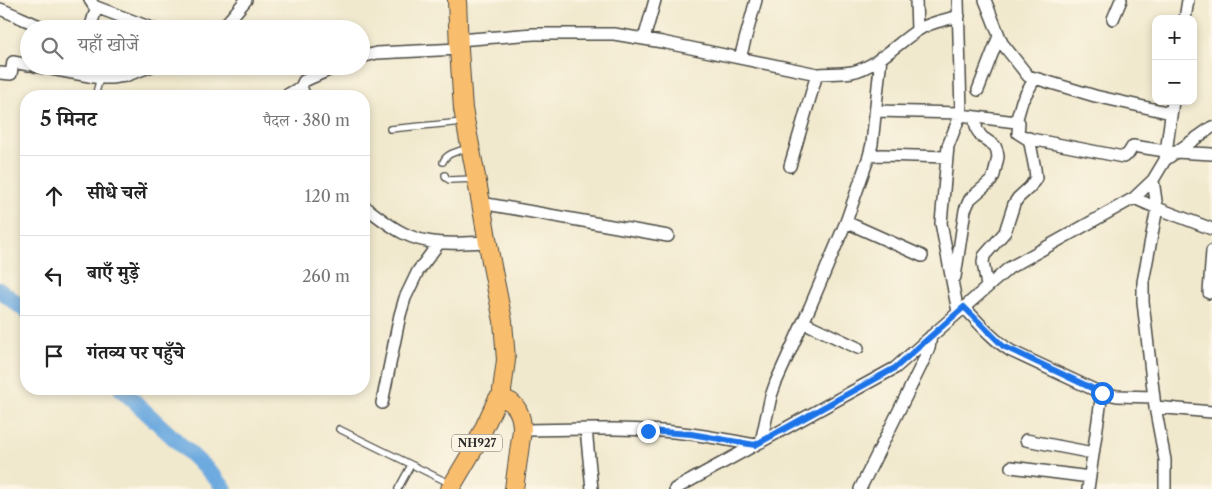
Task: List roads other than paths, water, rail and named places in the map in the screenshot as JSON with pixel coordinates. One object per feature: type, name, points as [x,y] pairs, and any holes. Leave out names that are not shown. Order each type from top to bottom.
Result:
[{"type":"main road","points":[[457,0],[463,109],[503,321],[506,360],[501,398]]},
{"type":"main road","name":"NH927","points":[[451,487],[476,445],[497,400],[501,398],[510,400],[517,409],[522,423],[514,489]]},
{"type":"street","points":[[644,39],[655,0]]},
{"type":"street","points":[[740,58],[756,0]]},
{"type":"street","points":[[916,0],[917,30]]},
{"type":"street","points":[[958,0],[961,114],[948,146],[941,223],[954,286],[961,309],[1003,346],[1102,393],[1212,412]]},
{"type":"street","points":[[984,0],[1002,43],[1028,76],[1095,96],[1171,113]]},
{"type":"street","points":[[1114,19],[1121,0]]},
{"type":"street","points":[[1186,15],[1188,0]]},
{"type":"street","points":[[229,20],[240,2]]},
{"type":"street","points":[[93,4],[96,12],[93,20]]},
{"type":"street","points":[[93,4],[132,20]]},
{"type":"street","points":[[0,9],[24,20]]},
{"type":"street","points":[[370,55],[534,34],[614,34],[817,74],[852,72],[881,57],[917,30],[934,22],[959,16]]},
{"type":"street","points":[[978,90],[998,36]]},
{"type":"street","points":[[758,443],[776,382],[846,222],[870,156],[881,57]]},
{"type":"street","points":[[0,73],[12,74],[13,62],[20,63]]},
{"type":"street","points":[[790,166],[817,74]]},
{"type":"street","points":[[91,75],[100,78],[128,75]]},
{"type":"street","points":[[303,90],[304,81],[318,75]]},
{"type":"street","points":[[1016,122],[1022,101],[1036,78]]},
{"type":"street","points":[[1169,154],[1172,105]]},
{"type":"street","points":[[876,111],[961,114],[1016,122],[1019,123],[1018,133],[1022,136],[1123,157],[1128,154],[1133,146],[1169,154],[1212,154]]},
{"type":"street","points":[[954,286],[965,210],[970,199],[991,181],[998,157],[995,146],[982,137],[977,130],[974,117]]},
{"type":"street","points":[[675,489],[895,368],[1009,268],[1134,198],[1153,180],[1169,154],[1212,127]]},
{"type":"street","points":[[987,286],[983,262],[984,256],[1005,232],[1014,204],[1036,178],[1029,138]]},
{"type":"street","points":[[870,156],[947,157]]},
{"type":"street","points":[[1153,180],[1157,208],[1143,282],[1143,302],[1154,402],[1165,460],[1165,489]]},
{"type":"street","points":[[1134,198],[1212,229]]},
{"type":"street","points":[[481,203],[668,236]]},
{"type":"street","points":[[370,210],[405,234],[426,241],[439,243],[488,242]]},
{"type":"street","points":[[846,222],[922,256]]},
{"type":"street","points":[[382,403],[405,298],[418,271],[439,243]]},
{"type":"street","points":[[1209,293],[1212,251]]},
{"type":"street","points":[[803,322],[858,348]]},
{"type":"street","points":[[860,489],[924,360],[931,336]]},
{"type":"street","points":[[1011,467],[1089,483],[1102,393]]},
{"type":"street","points":[[522,430],[586,428],[648,431],[691,434],[758,443]]},
{"type":"street","points":[[586,428],[592,489]]},
{"type":"street","points":[[1026,440],[1094,453]]},
{"type":"lane","points":[[96,90],[100,78]]},
{"type":"lane","points":[[390,129],[466,122]]},
{"type":"lane","points":[[443,162],[447,156],[470,148]]},
{"type":"lane","points":[[445,175],[449,180],[476,179]]},
{"type":"lane","points":[[339,429],[451,487]]},
{"type":"lane","points":[[398,489],[411,465]]},
{"type":"waterway","points":[[0,290],[20,306]]},
{"type":"waterway","points":[[127,395],[210,472],[225,489]]}]
